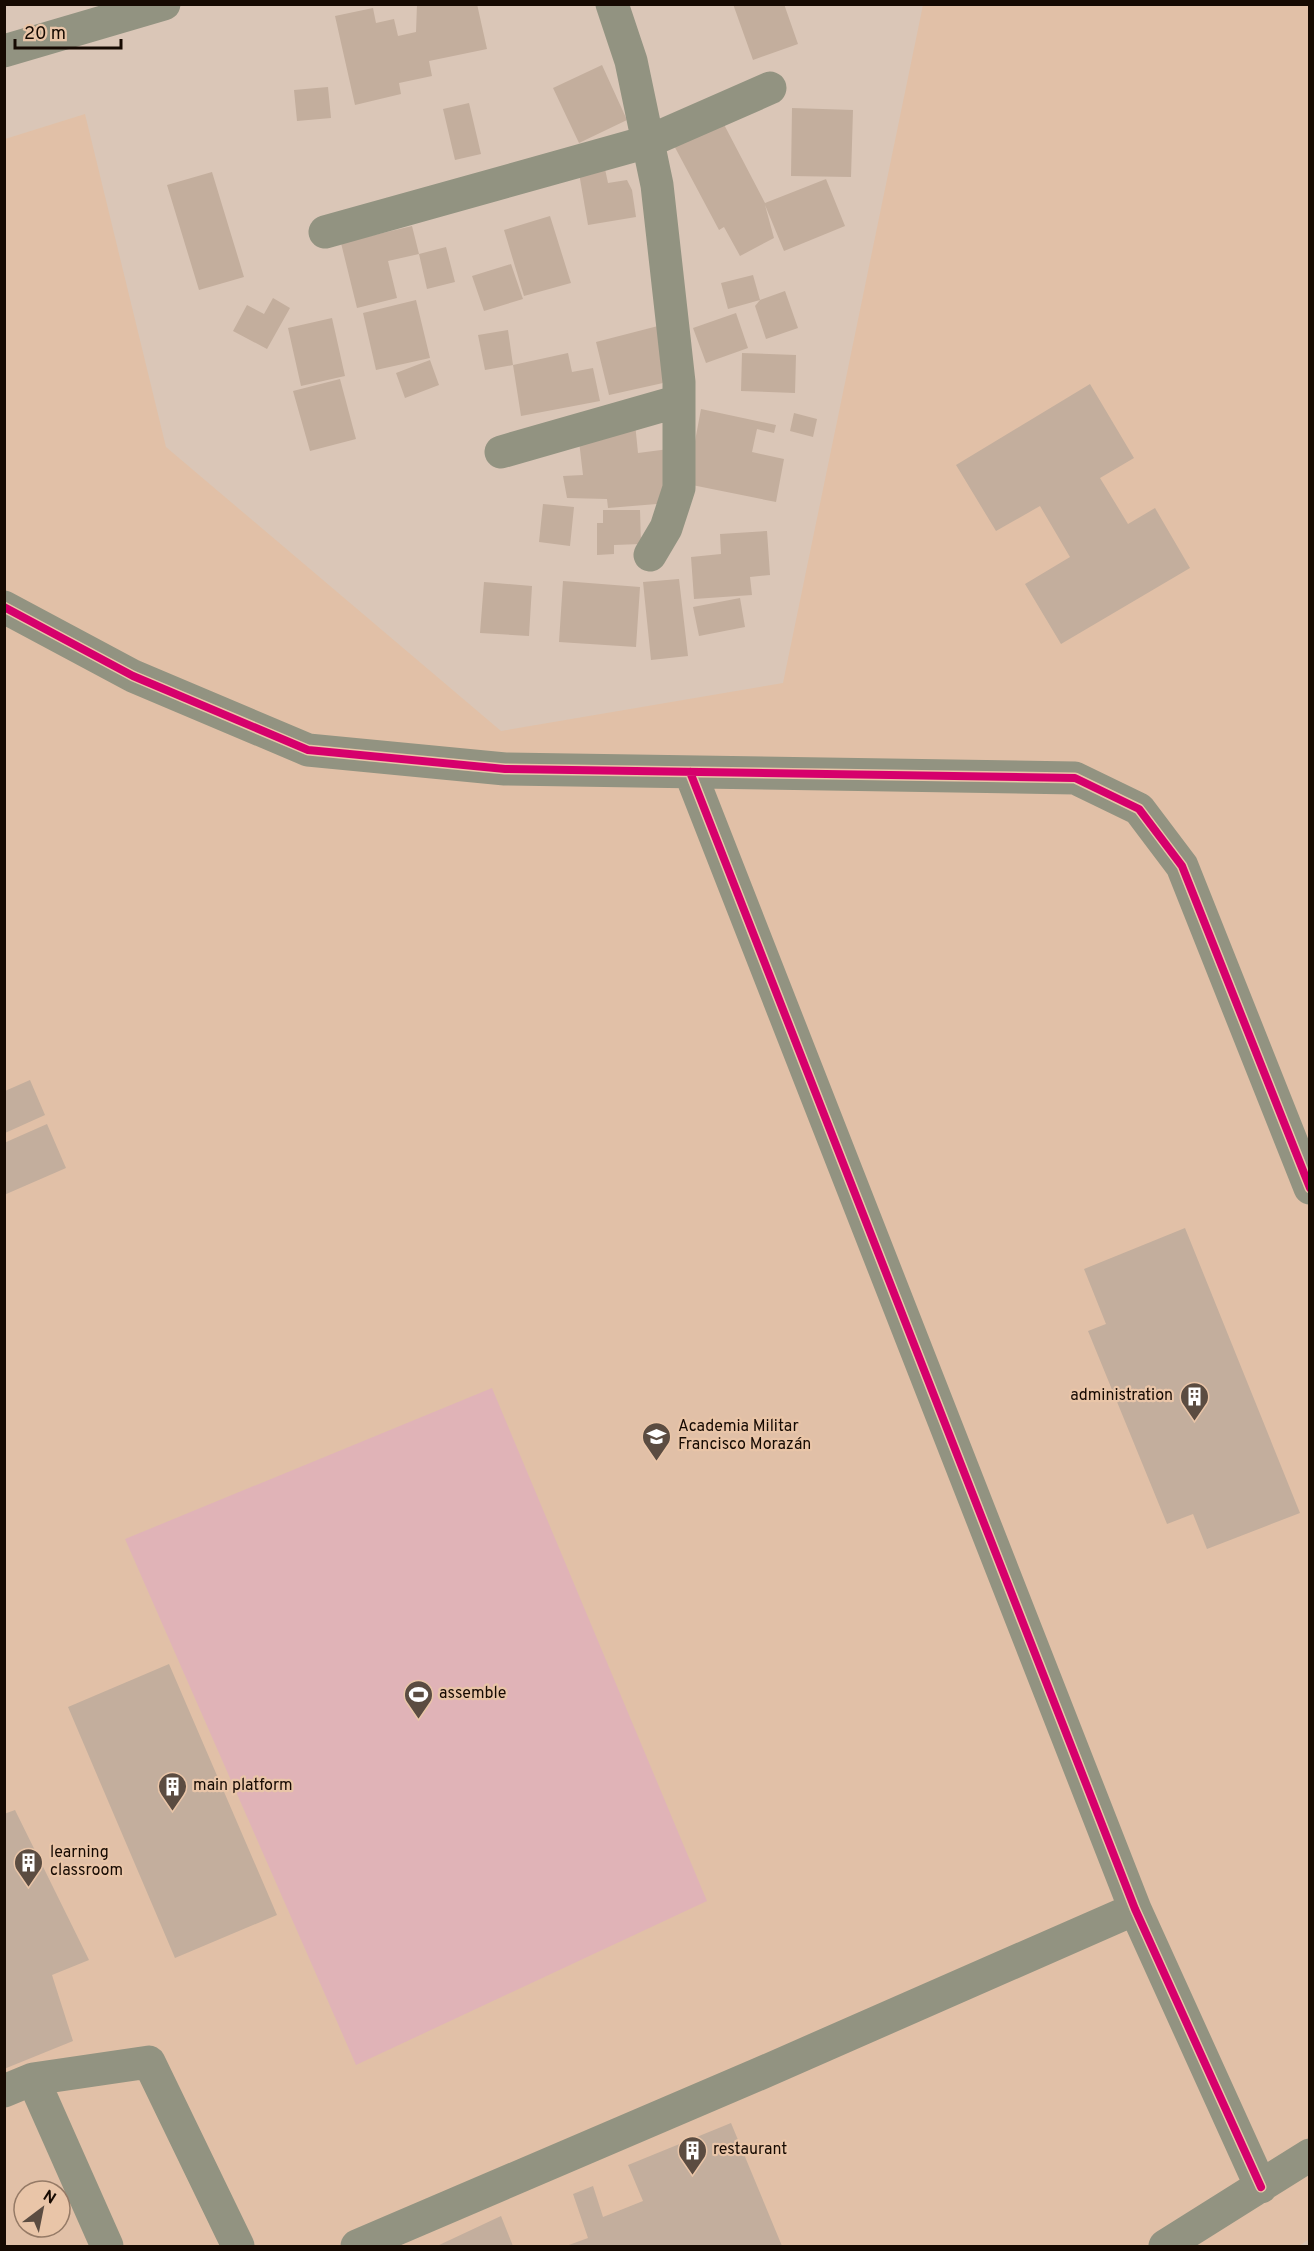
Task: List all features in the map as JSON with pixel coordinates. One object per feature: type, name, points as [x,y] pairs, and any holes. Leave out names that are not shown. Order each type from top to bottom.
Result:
[{"type":"street","points":[[4,51],[164,4]]},
{"type":"street","points":[[612,4],[631,61],[657,185],[679,382],[679,488],[666,528],[650,555]]},
{"type":"street","points":[[325,232],[647,142],[770,88]]},
{"type":"street","points":[[501,452],[679,401]]},
{"type":"street","points":[[4,607],[133,676],[308,750],[505,769],[1075,778],[1139,809],[1182,866],[1310,1188]]},
{"type":"street","points":[[690,772],[1135,1909],[1261,2187]]},
{"type":"street","points":[[357,2247],[1135,1909]]},
{"type":"street","points":[[107,2247],[19,2085],[149,2062],[238,2247]]},
{"type":"street","points":[[1165,2247],[1310,2155]]},
{"type":"shaded area","name":"Academia Militar Francisco Morazán","points":[[923,5],[1309,5],[1309,2239],[1299,2246],[5,2246],[5,139],[85,114],[166,447],[501,731],[783,683]]},
{"type":"shaded area","name":"assemble","points":[[492,1388],[707,1901],[356,2065],[125,1539]]},
{"type":"building","points":[[417,4],[477,4],[487,49],[429,61],[432,76],[399,83],[401,94],[355,105],[335,16],[373,8],[376,23],[394,19],[398,36],[416,32]]},
{"type":"building","points":[[733,4],[784,4],[798,44],[753,60]]},
{"type":"building","points":[[602,65],[627,120],[579,143],[553,88]]},
{"type":"building","points":[[328,87],[331,118],[297,121],[294,90]]},
{"type":"building","points":[[469,103],[481,154],[455,160],[443,109]]},
{"type":"building","points":[[792,108],[853,110],[851,177],[791,176]]},
{"type":"building","points":[[718,113],[765,203],[826,179],[845,226],[784,251],[765,205],[774,238],[740,256],[724,227],[719,230],[670,138]]},
{"type":"building","points":[[605,169],[608,183],[627,180],[632,190],[636,217],[588,225],[579,173]]},
{"type":"building","points":[[212,172],[244,277],[199,290],[167,185]]},
{"type":"building","points":[[550,216],[571,283],[524,296],[504,230]]},
{"type":"building","points":[[412,226],[419,254],[388,261],[397,298],[357,308],[341,243]]},
{"type":"building","points":[[446,247],[455,282],[427,289],[419,254]]},
{"type":"building","points":[[511,264],[523,299],[484,311],[472,276]]},
{"type":"building","points":[[753,275],[760,300],[728,309],[721,283]]},
{"type":"building","points":[[785,291],[798,328],[766,339],[755,306],[760,300]]},
{"type":"building","points":[[273,298],[290,308],[267,349],[233,331],[247,305],[264,314]]},
{"type":"building","points":[[416,300],[430,358],[376,370],[363,313]]},
{"type":"building","points":[[736,313],[748,348],[706,363],[693,328]]},
{"type":"building","points":[[332,318],[345,376],[301,386],[288,328]]},
{"type":"building","points":[[658,326],[672,381],[609,395],[596,342]]},
{"type":"building","points":[[508,330],[513,365],[485,370],[478,335]]},
{"type":"building","points":[[568,353],[572,372],[593,368],[600,401],[521,416],[513,365]]},
{"type":"building","points":[[742,353],[796,355],[795,393],[741,391]]},
{"type":"building","points":[[430,360],[439,385],[405,398],[396,373]]},
{"type":"building","points":[[340,379],[356,439],[310,451],[293,391]]},
{"type":"building","points":[[1090,384],[1134,458],[1100,478],[1128,524],[1155,508],[1190,568],[1061,644],[1025,584],[1070,557],[1040,506],[996,531],[956,465]]},
{"type":"building","points":[[701,409],[776,425],[774,433],[757,429],[752,452],[784,459],[776,502],[687,484]]},
{"type":"building","points":[[794,413],[817,419],[813,437],[790,431]]},
{"type":"building","points":[[635,423],[638,453],[669,449],[669,503],[608,508],[607,499],[567,498],[563,476],[583,475],[579,441]]},
{"type":"building","points":[[543,504],[574,507],[570,546],[539,542]]},
{"type":"building","points":[[603,510],[640,510],[641,544],[614,545],[614,554],[597,555],[597,523],[603,523]]},
{"type":"building","points":[[767,531],[770,575],[750,577],[752,595],[694,599],[691,557],[721,554],[720,534]]},
{"type":"building","points":[[679,579],[688,656],[651,660],[643,582]]},
{"type":"building","points":[[563,581],[640,587],[636,647],[559,642]]},
{"type":"building","points":[[484,582],[532,586],[529,636],[480,633]]},
{"type":"building","points":[[740,598],[745,627],[699,636],[693,607]]},
{"type":"building","points":[[30,1080],[45,1115],[5,1133],[5,1091]]},
{"type":"building","points":[[47,1124],[66,1168],[4,1195],[4,1143]]},
{"type":"building","name":"administration","points":[[1185,1228],[1300,1513],[1207,1549],[1193,1514],[1167,1524],[1088,1331],[1106,1324],[1084,1269]]},
{"type":"building","name":"main platform","points":[[169,1664],[277,1915],[175,1958],[68,1707]]},
{"type":"building","name":"learning classroom","points":[[15,1810],[89,1960],[52,1975],[73,2041],[4,2069],[4,1814]]},
{"type":"building","name":"restaurant","points":[[731,2123],[782,2246],[566,2246],[588,2238],[573,2194],[593,2186],[603,2217],[643,2201],[628,2165]]},
{"type":"building","points":[[501,2216],[513,2246],[437,2246]]},
{"type":"cycle path","points":[[4,607],[133,676],[308,750],[505,769],[1075,778],[1139,809],[1182,866],[1310,1188]]},
{"type":"cycle path","points":[[690,772],[1135,1909],[1261,2187]]},
{"type":"place","name":"administration","points":[[1194,1422]]},
{"type":"place","name":"Academia Militar Francisco Morazán","points":[[657,1462]]},
{"type":"place","name":"assemble","points":[[418,1720]]},
{"type":"place","name":"main platform","points":[[172,1812]]},
{"type":"place","name":"learning classroom","points":[[29,1888]]},
{"type":"place","name":"restaurant","points":[[692,2176]]}]
